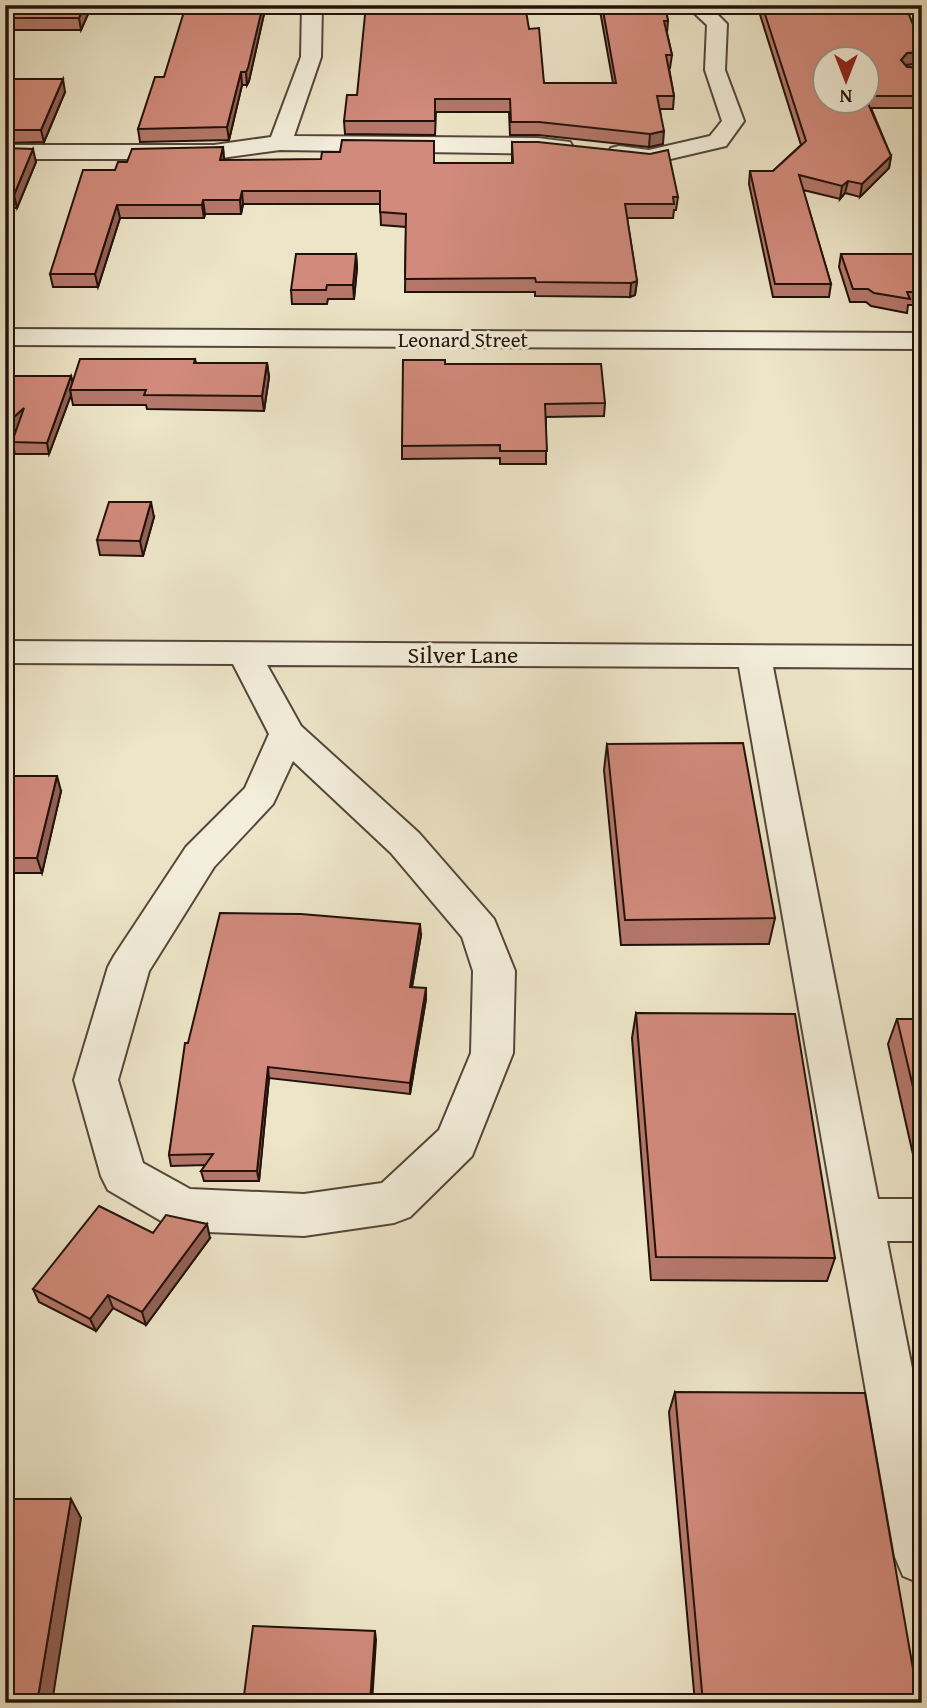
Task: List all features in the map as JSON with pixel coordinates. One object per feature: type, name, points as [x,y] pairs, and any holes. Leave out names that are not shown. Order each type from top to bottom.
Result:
[{"type":"street","points":[[280,143],[311,57],[312,5]]},
{"type":"street","points":[[5,152],[214,152],[280,143],[538,145],[649,157],[718,141],[733,121],[715,70],[717,24],[699,7],[679,5]]},
{"type":"street","name":"Leonard Street","points":[[5,337],[922,341]]},
{"type":"street","name":"Silver Lane","points":[[5,652],[922,657]]},
{"type":"street","points":[[244,653],[287,734],[405,843],[480,930],[494,971],[492,1053],[456,1142],[394,1202],[304,1215],[184,1210],[124,1176],[96,1080],[129,967],[201,857],[260,795],[287,734]]},
{"type":"street","points":[[754,656],[859,1220],[911,1437],[922,1557]]},
{"type":"street","points":[[859,1220],[922,1220]]},
{"type":"building","points":[[5,5],[85,5],[79,18],[5,18]]},
{"type":"building","points":[[186,5],[263,5],[248,68],[246,72],[241,72],[227,127],[138,129],[155,77],[164,77]]},
{"type":"building","points":[[366,5],[525,5],[529,29],[539,28],[544,83],[616,83],[602,5],[665,5],[668,21],[664,21],[672,55],[666,55],[674,96],[657,96],[664,131],[650,134],[539,122],[511,122],[510,99],[435,99],[435,121],[344,121],[347,95],[357,95]]},
{"type":"building","points":[[762,5],[905,5],[922,52],[907,53],[901,60],[907,67],[922,68],[922,96],[881,96],[881,46],[811,46],[811,116],[874,116],[891,156],[862,184],[848,181],[842,186],[799,175],[831,284],[775,284],[750,171],[773,171],[806,141]]},
{"type":"building","points":[[5,79],[63,79],[41,130],[5,130]]},
{"type":"building","points":[[342,140],[434,141],[434,163],[513,163],[512,142],[538,142],[650,154],[668,150],[678,197],[673,197],[674,204],[625,204],[637,281],[631,283],[536,282],[535,278],[405,279],[406,214],[380,212],[380,191],[242,191],[240,200],[203,200],[202,205],[117,205],[95,274],[50,274],[83,170],[115,170],[118,162],[127,162],[132,149],[223,147],[220,160],[321,159],[322,152],[340,152]]},
{"type":"building","points":[[5,148],[33,149],[14,195],[5,195]]},
{"type":"building","points":[[296,254],[356,254],[353,285],[327,285],[326,290],[291,290]]},
{"type":"building","points":[[841,254],[922,254],[922,292],[907,292],[910,299],[874,293],[868,289],[853,289]]},
{"type":"building","points":[[80,359],[195,359],[194,363],[267,363],[262,396],[144,395],[146,390],[70,390]]},
{"type":"building","points":[[403,360],[445,360],[445,364],[601,364],[605,403],[545,404],[547,451],[500,451],[500,445],[402,446]]},
{"type":"building","points":[[5,376],[71,376],[47,443],[12,442],[24,408],[5,425]]},
{"type":"building","points":[[109,502],[151,502],[140,541],[97,540]]},
{"type":"building","points":[[917,709],[922,710],[922,744],[921,744]]},
{"type":"building","points":[[743,743],[775,918],[625,920],[607,744]]},
{"type":"building","points":[[13,776],[57,776],[37,858],[5,858],[5,805]]},
{"type":"building","points":[[220,913],[301,914],[420,924],[410,987],[426,988],[410,1083],[268,1067],[257,1171],[201,1171],[213,1154],[169,1155],[185,1043],[188,1043]]},
{"type":"building","points":[[636,1013],[795,1014],[835,1258],[656,1257]]},
{"type":"building","points":[[897,1019],[922,1019],[922,1125]]},
{"type":"building","points":[[99,1206],[153,1233],[166,1215],[207,1224],[142,1312],[108,1295],[90,1319],[33,1289]]},
{"type":"building","points":[[675,1392],[865,1393],[919,1703],[703,1703]]},
{"type":"building","points":[[5,1499],[71,1499],[37,1703],[5,1703]]},
{"type":"building","points":[[253,1626],[375,1631],[370,1703],[243,1703]]}]
